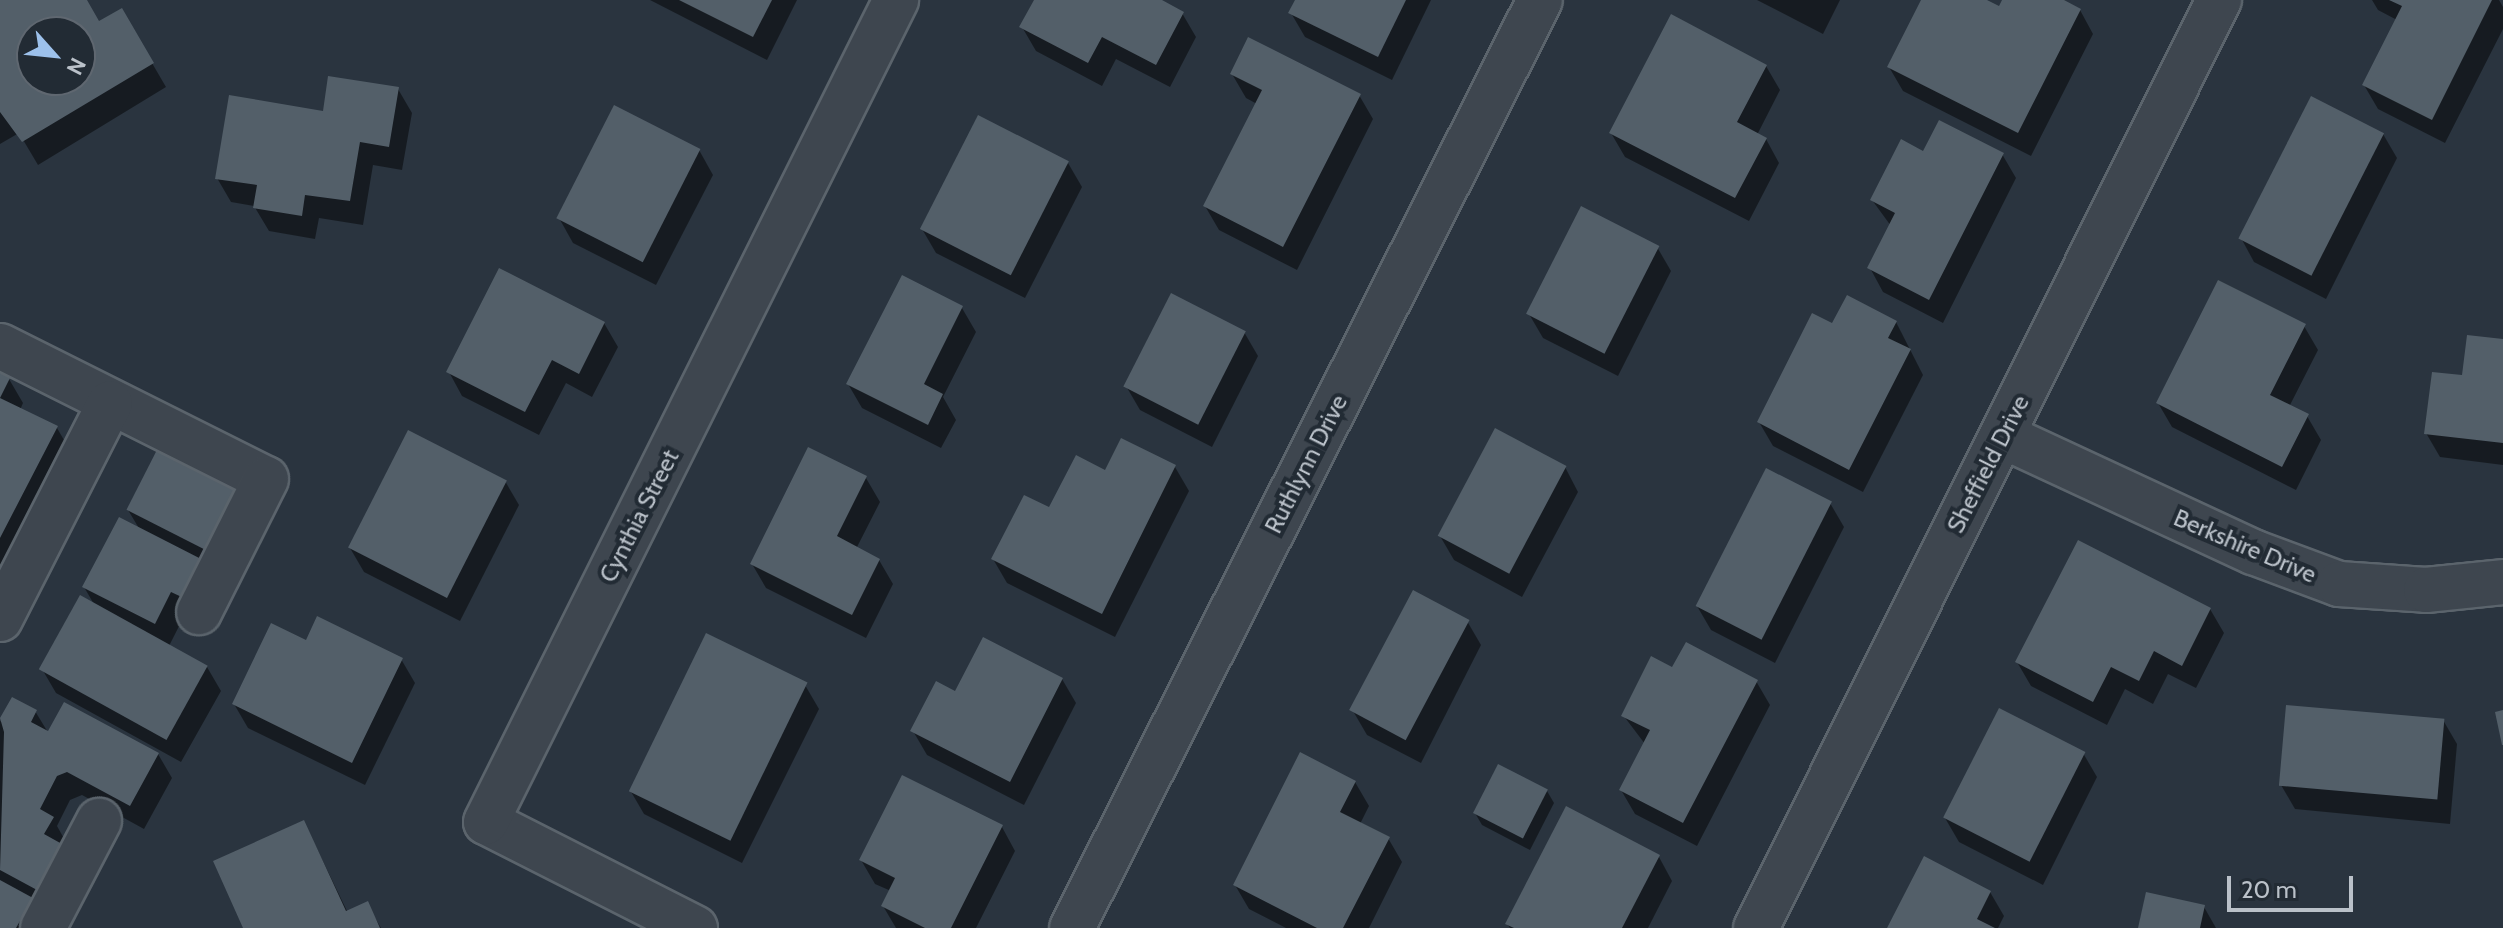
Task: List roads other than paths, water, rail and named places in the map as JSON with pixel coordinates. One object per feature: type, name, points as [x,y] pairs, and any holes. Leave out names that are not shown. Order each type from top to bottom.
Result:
[{"type":"street","name":"Cynthia Street","points":[[695,928],[486,822],[896,0]]},
{"type":"street","name":"Ruthlynn Drive","points":[[1072,928],[1540,0]]},
{"type":"street","name":"Sheffield Drive","points":[[1756,928],[2219,0]]},
{"type":"street","points":[[0,346],[266,479],[199,612]]},
{"type":"street","points":[[1,616],[110,403]]},
{"type":"street","name":"Berkshire Drive","points":[[2003,436],[2253,552],[2339,584],[2426,590],[2503,582]]},
{"type":"street","points":[[43,928],[99,821]]}]
